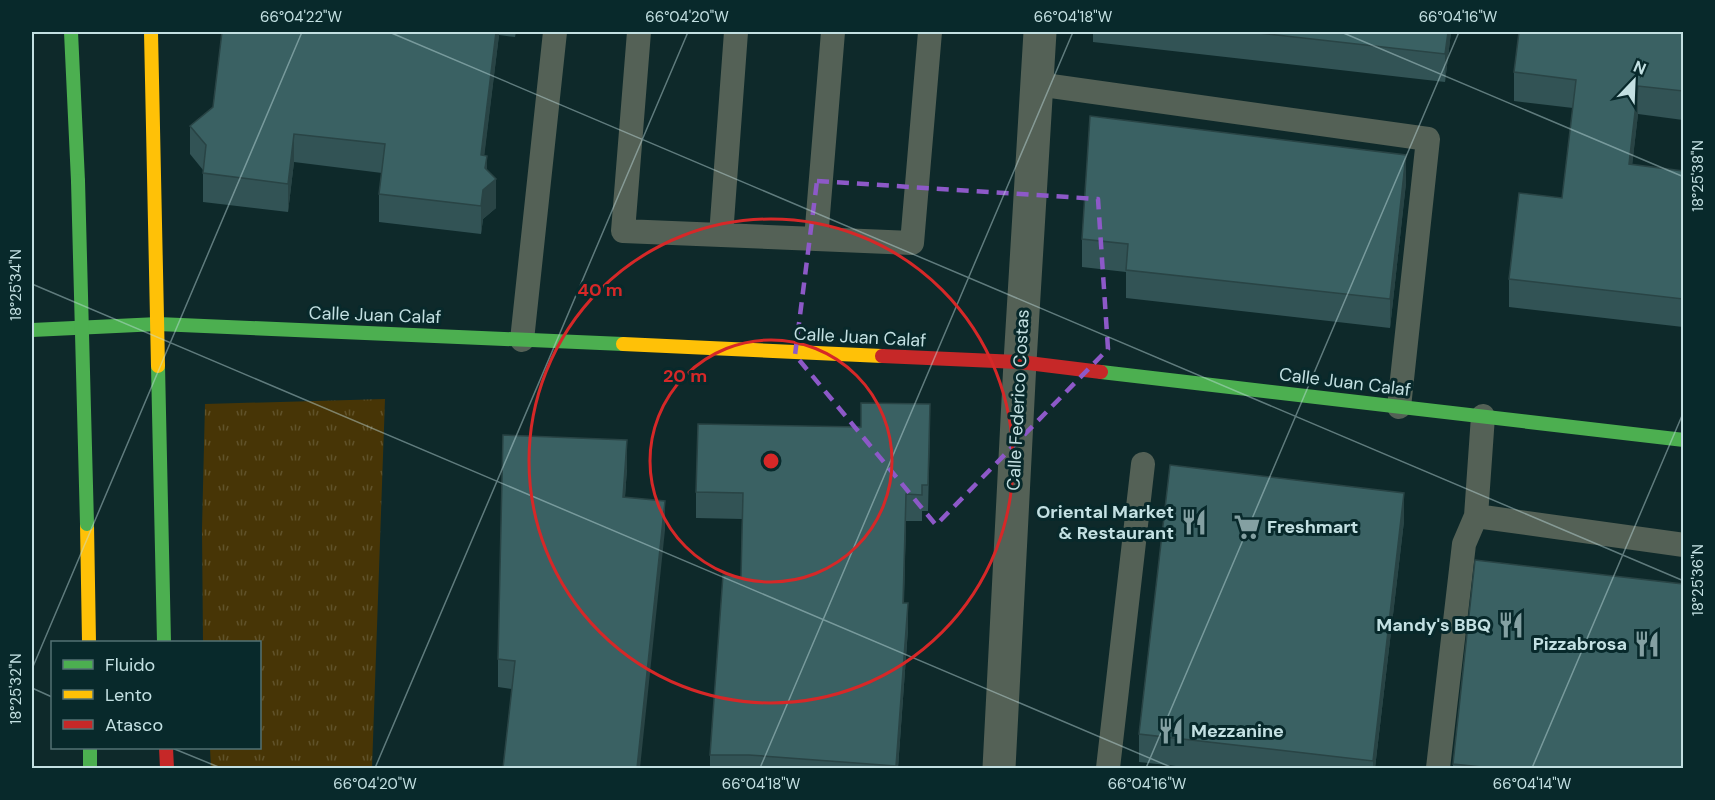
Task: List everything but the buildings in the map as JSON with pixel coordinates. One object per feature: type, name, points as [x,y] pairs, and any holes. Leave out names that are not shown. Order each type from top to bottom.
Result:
[{"type":"main road","points":[[71,32],[78,181],[89,641]]},
{"type":"main road","points":[[78,181],[82,32]]},
{"type":"main road","points":[[151,32],[164,641]]},
{"type":"main road","name":"Calle Juan Calaf","points":[[32,330],[158,324],[1020,362],[1683,440]]},
{"type":"main road","points":[[90,749],[90,768]]},
{"type":"main road","points":[[166,749],[167,768]]},
{"type":"street","name":"Calle Federico Costas","points":[[999,768],[1040,32]]},
{"type":"lane","points":[[522,340],[555,32]]},
{"type":"lane","points":[[639,32],[623,231],[912,243],[930,32]]},
{"type":"lane","points":[[721,235],[736,32]]},
{"type":"lane","points":[[816,239],[833,32]]},
{"type":"lane","points":[[1037,84],[1428,139],[1399,407]]},
{"type":"lane","points":[[1438,768],[1464,544],[1476,516],[1483,417]]},
{"type":"lane","points":[[1108,768],[1143,464]]},
{"type":"lane","points":[[1476,516],[1683,545]]},
{"type":"highlighted area","points":[[817,181],[1098,199],[1108,349],[936,525],[795,355]]},
{"type":"green space","points":[[385,399],[372,768],[211,768],[210,749],[261,749],[261,641],[203,641],[202,529],[205,404]]},
{"type":"traffic: fast","points":[[71,32],[78,181]]},
{"type":"traffic: fast","points":[[78,181],[87,524]]},
{"type":"traffic: fast","points":[[32,330],[158,324],[623,344]]},
{"type":"traffic: fast","points":[[158,366],[164,641]]},
{"type":"traffic: fast","points":[[1101,372],[1684,440]]},
{"type":"traffic: fast","points":[[90,749],[90,768]]},
{"type":"traffic: slow","points":[[151,32],[158,366]]},
{"type":"traffic: slow","points":[[623,344],[882,356]]},
{"type":"traffic: slow","points":[[87,524],[89,641]]},
{"type":"traffic: jam","points":[[882,356],[1020,362],[1101,372]]},
{"type":"traffic: jam","points":[[166,749],[167,768]]},
{"type":"place","name":"Oriental Market & Restaurant","points":[[1194,522]]},
{"type":"place","name":"Freshmart","points":[[1247,527]]},
{"type":"place","name":"Mandy's BBQ","points":[[1511,625]]},
{"type":"place","name":"Pizzabrosa","points":[[1647,644]]},
{"type":"place","name":"Mezzanine","points":[[1171,731]]}]
